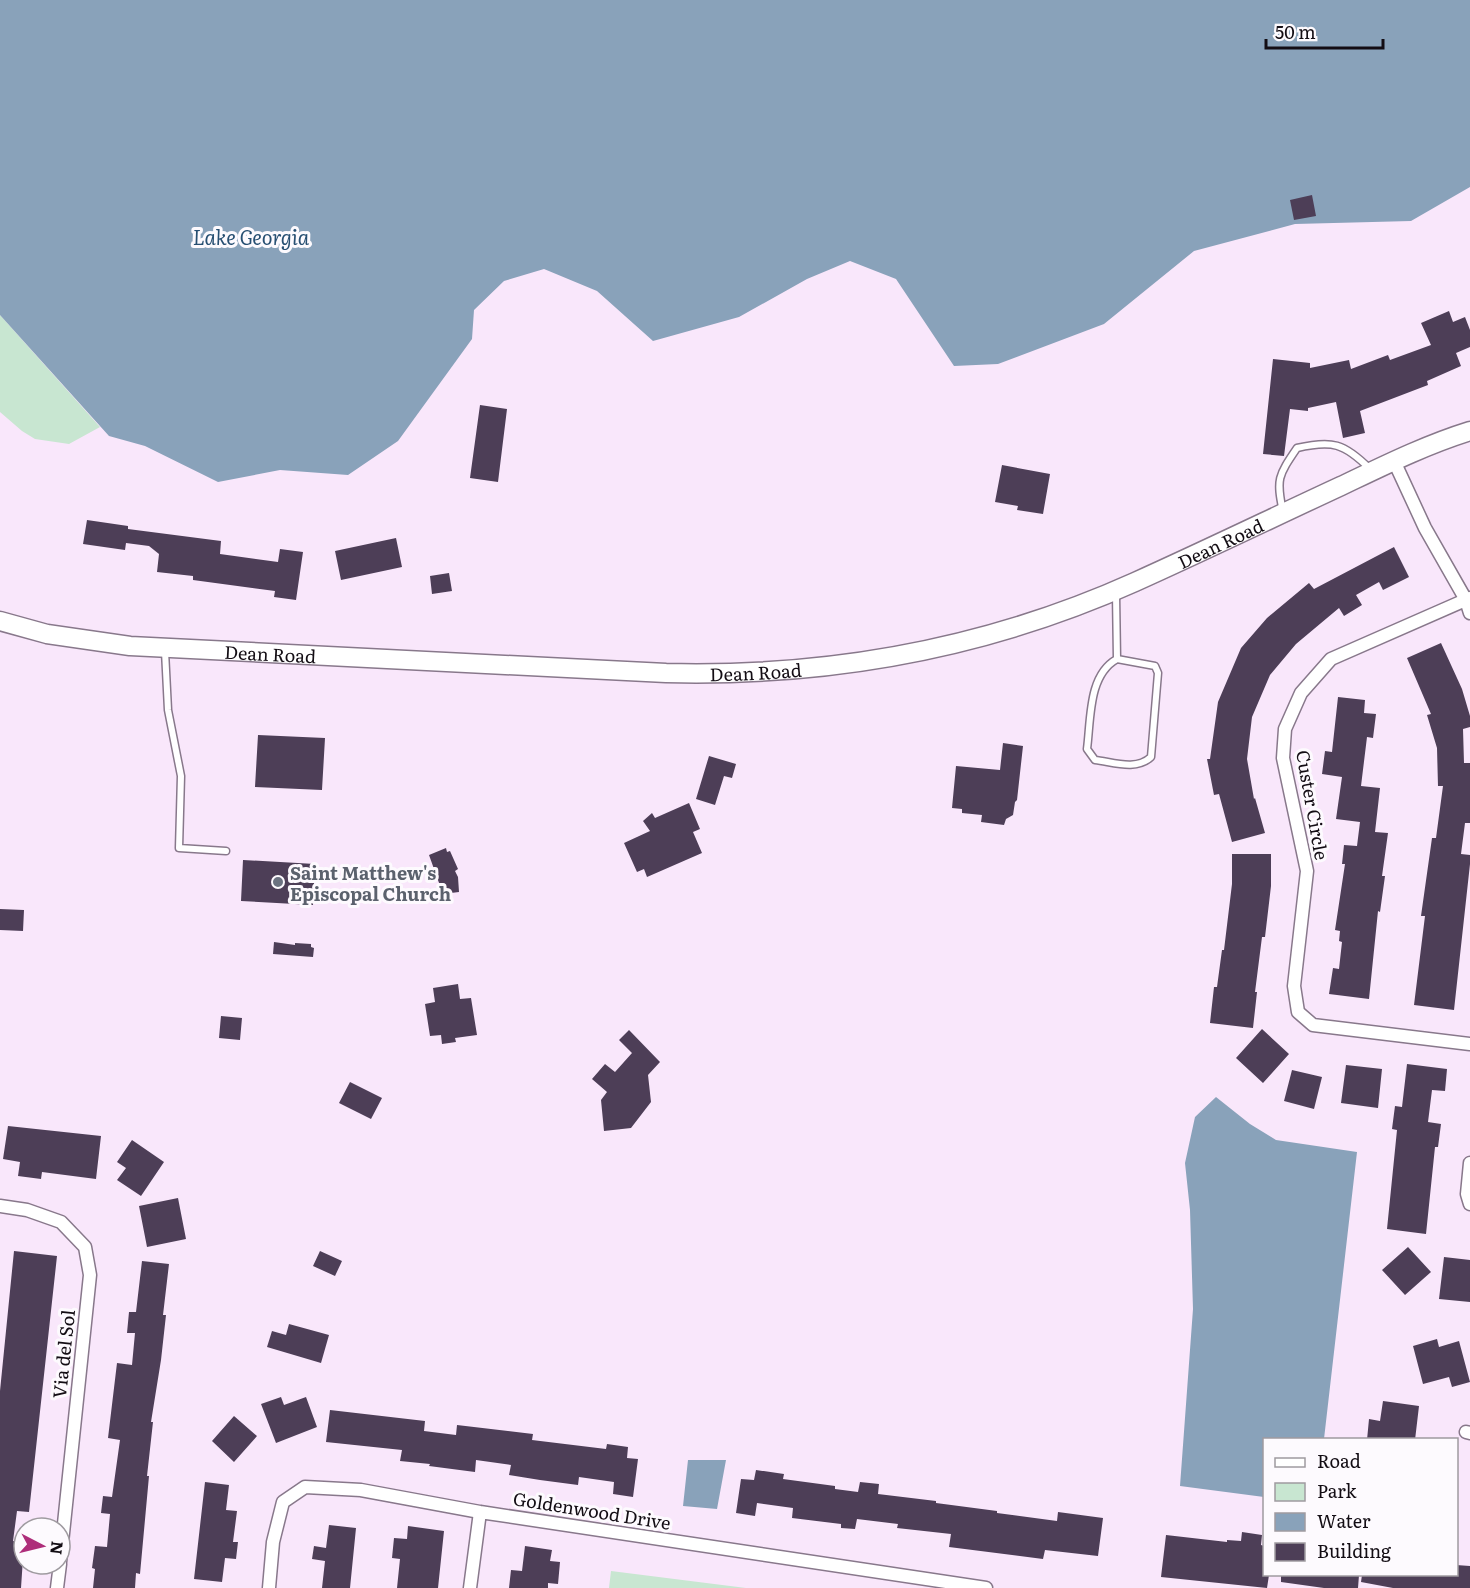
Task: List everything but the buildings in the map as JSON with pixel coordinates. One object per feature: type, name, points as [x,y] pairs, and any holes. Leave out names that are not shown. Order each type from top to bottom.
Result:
[{"type":"main road","name":"Dean Road","points":[[0,621],[47,634],[90,641],[165,647],[666,673],[770,672],[855,664],[947,647],[1029,624],[1115,591],[1394,461],[1470,431]]},
{"type":"street","points":[[1394,461],[1425,528],[1468,599],[1470,613]]},
{"type":"street","name":"Custer Circle","points":[[1468,599],[1331,659],[1301,693],[1285,729],[1283,758],[1307,871],[1294,986],[1298,1012],[1313,1025],[1470,1044]]},
{"type":"street","points":[[1470,1163],[1467,1194],[1470,1204]]},
{"type":"street","name":"Via del Sol","points":[[0,1206],[27,1210],[61,1222],[85,1246],[90,1275],[65,1516]]},
{"type":"street","name":"Goldenwood Drive","points":[[269,1588],[273,1542],[283,1502],[305,1487],[361,1491],[480,1512],[952,1586],[986,1588]]},
{"type":"street","points":[[470,1588],[480,1512]]},
{"type":"lane","points":[[1283,513],[1278,485],[1285,466],[1297,448],[1317,444],[1340,446],[1356,454],[1373,471]]},
{"type":"lane","points":[[1115,591],[1118,606],[1117,659]]},
{"type":"lane","points":[[165,647],[168,710],[181,776],[179,848],[226,851]]},
{"type":"lane","points":[[1117,659],[1155,666],[1158,673],[1151,757],[1144,763],[1134,765],[1095,760],[1087,749],[1096,683],[1108,664],[1117,659]]},
{"type":"green space","points":[[0,315],[100,427],[69,444],[35,439],[0,412]]},
{"type":"green space","points":[[611,1571],[746,1588],[609,1588]]},
{"type":"water","name":"Lake Georgia","points":[[0,0],[1470,0],[1470,187],[1411,221],[1295,224],[1194,251],[1104,324],[998,364],[954,366],[896,279],[850,261],[807,279],[739,317],[653,341],[597,291],[544,269],[504,281],[474,310],[472,339],[398,441],[348,475],[280,470],[218,482],[145,446],[109,436],[0,315]]},
{"type":"water","points":[[1216,1097],[1250,1124],[1276,1140],[1357,1152],[1324,1438],[1263,1438],[1263,1497],[1180,1486],[1193,1309],[1190,1210],[1185,1163],[1195,1117]]},
{"type":"water","points":[[688,1460],[726,1460],[717,1509],[683,1506]]},
{"type":"place","name":"Saint Matthew's Episcopal Church","points":[[278,882]]}]
